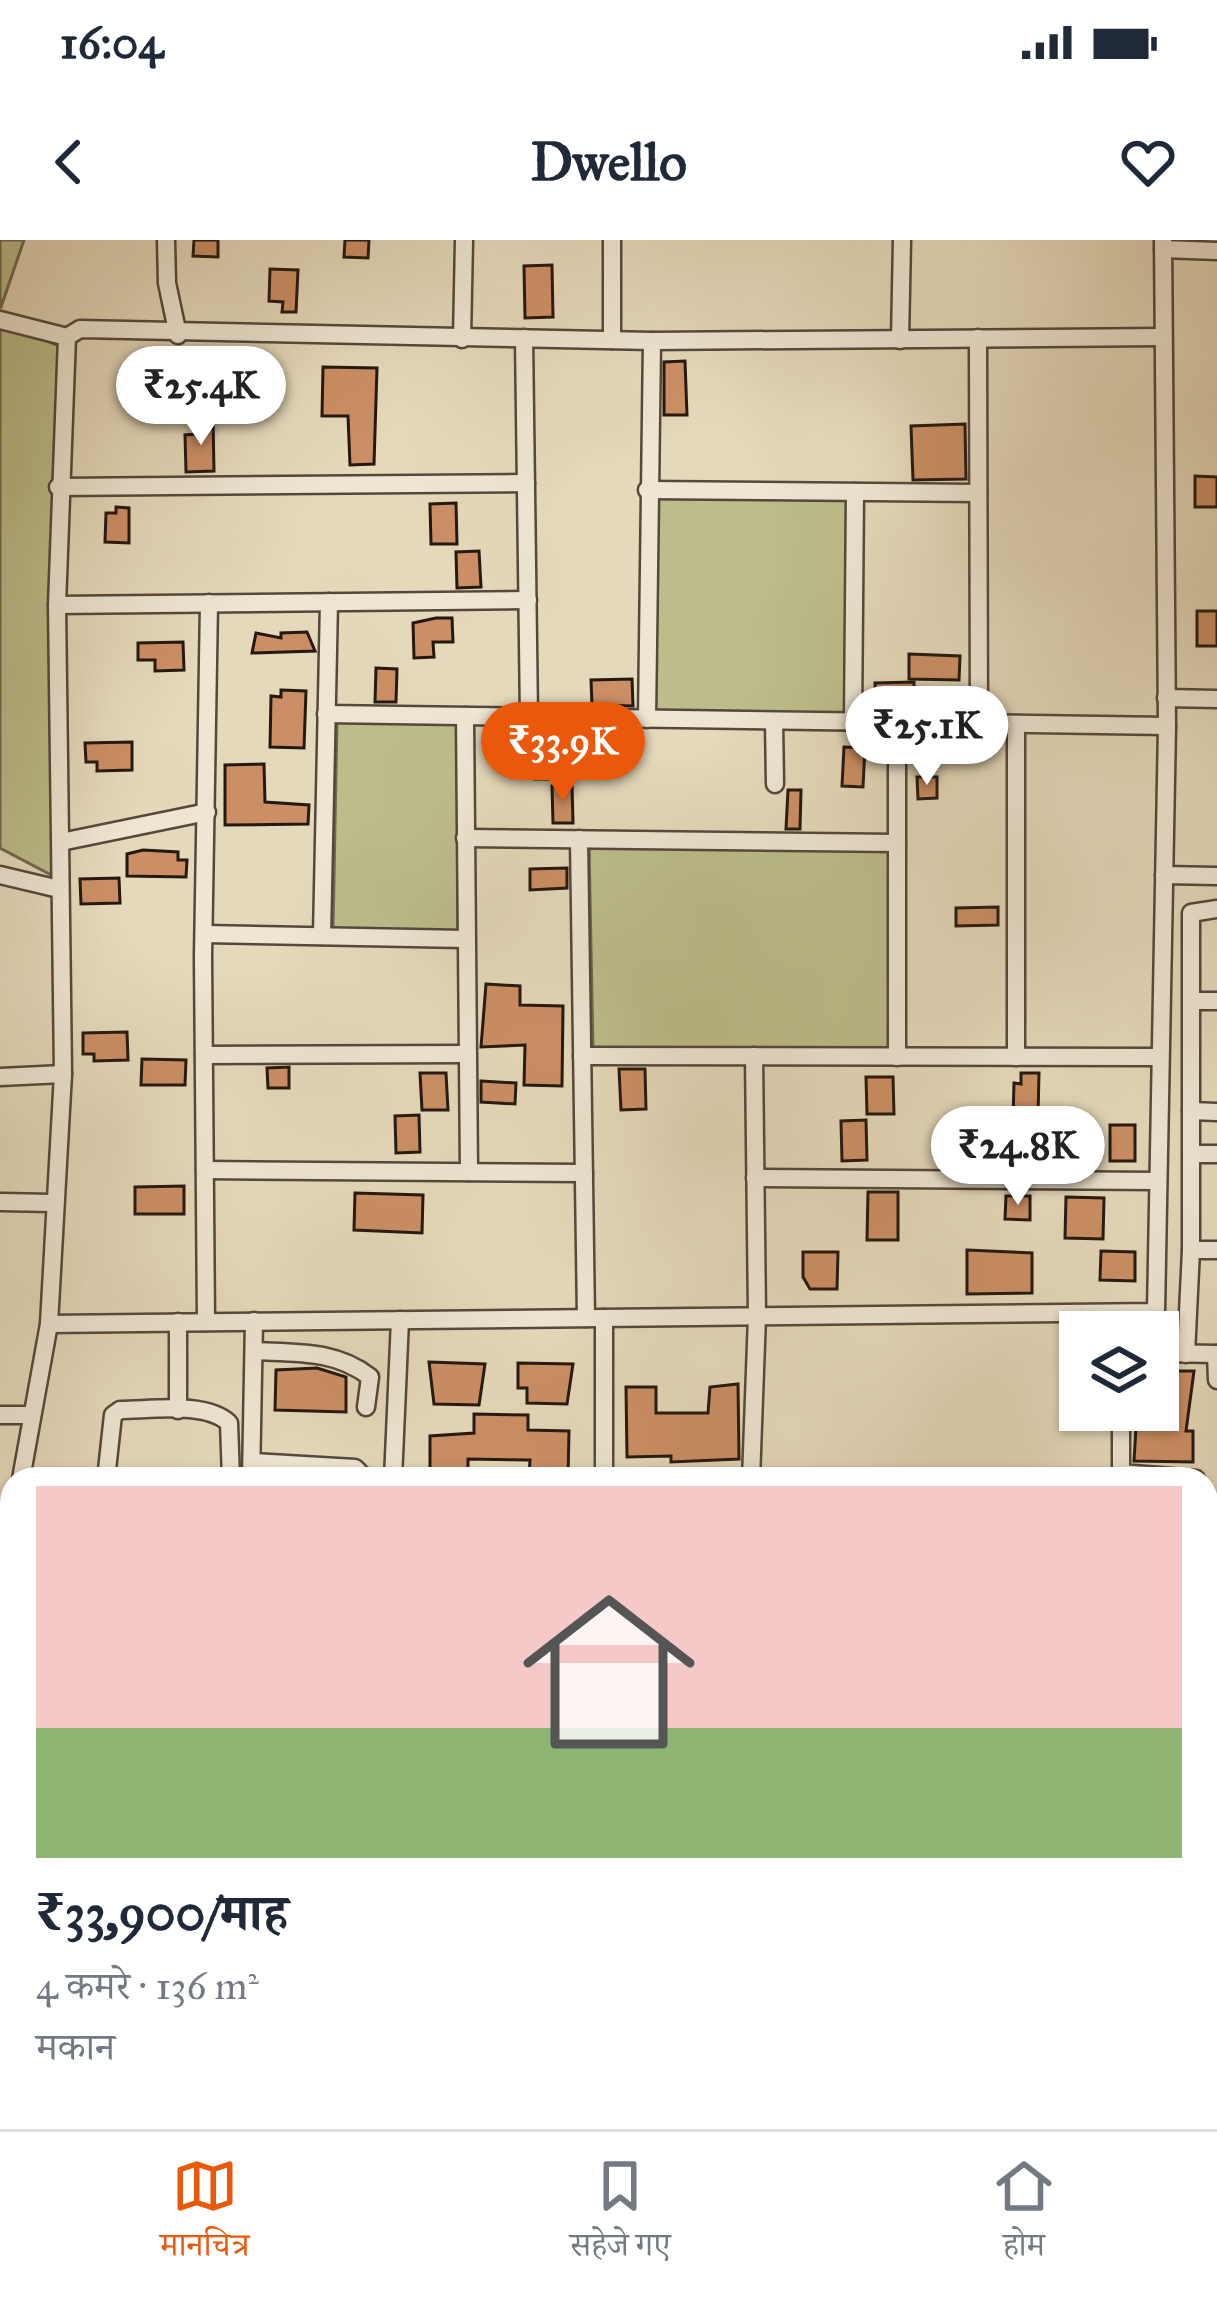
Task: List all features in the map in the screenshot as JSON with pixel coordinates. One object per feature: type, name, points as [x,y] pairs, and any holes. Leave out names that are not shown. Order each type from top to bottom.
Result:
[{"type":"street","points":[[166,240],[167,283],[178,335]]},
{"type":"street","points":[[462,339],[464,240]]},
{"type":"street","points":[[612,340],[613,240]]},
{"type":"street","points":[[899,340],[902,240]]},
{"type":"street","points":[[49,1324],[1156,1312],[1167,726],[1163,244],[1217,251]]},
{"type":"street","points":[[0,320],[67,337],[80,329],[178,335],[652,341],[1162,338]]},
{"type":"street","points":[[22,1467],[49,1324],[63,1074],[58,487],[67,337]]},
{"type":"street","points":[[524,338],[529,717]]},
{"type":"street","points":[[978,338],[980,724]]},
{"type":"street","points":[[646,719],[652,341]]},
{"type":"street","points":[[58,487],[526,482]]},
{"type":"street","points":[[647,490],[978,493]]},
{"type":"street","points":[[853,722],[855,492]]},
{"type":"street","points":[[58,605],[528,600]]},
{"type":"street","points":[[322,936],[329,602]]},
{"type":"street","points":[[206,1322],[208,603]]},
{"type":"street","points":[[1166,698],[1217,699]]},
{"type":"street","points":[[326,714],[1167,726]]},
{"type":"street","points":[[465,716],[469,1172]]},
{"type":"street","points":[[774,721],[775,784]]},
{"type":"street","points":[[897,722],[897,1057]]},
{"type":"street","points":[[1016,724],[1016,1057]]},
{"type":"street","points":[[61,842],[207,812]]},
{"type":"street","points":[[465,838],[897,843]]},
{"type":"street","points":[[579,839],[584,1173],[603,1467]]},
{"type":"street","points":[[0,874],[59,889]]},
{"type":"street","points":[[1164,875],[1217,876]]},
{"type":"street","points":[[1186,1354],[1191,1250],[1191,913],[1217,909]]},
{"type":"street","points":[[206,934],[465,939]]},
{"type":"street","points":[[1192,1001],[1217,1001]]},
{"type":"street","points":[[204,1054],[467,1054]]},
{"type":"street","points":[[582,1056],[1160,1058]]},
{"type":"street","points":[[751,1467],[757,1316],[754,1056]]},
{"type":"street","points":[[0,1078],[63,1074]]},
{"type":"street","points":[[1191,1111],[1217,1112]]},
{"type":"street","points":[[1159,1139],[1217,1154]]},
{"type":"street","points":[[206,1170],[584,1173]]},
{"type":"street","points":[[755,1178],[1158,1181]]},
{"type":"street","points":[[0,1202],[53,1203]]},
{"type":"street","points":[[1191,1250],[1217,1250]]},
{"type":"street","points":[[394,1467],[400,1320]]},
{"type":"street","points":[[252,1467],[254,1321]]},
{"type":"street","points":[[178,1322],[178,1410]]},
{"type":"street","points":[[255,1351],[328,1354],[353,1364],[370,1377],[365,1407]]},
{"type":"street","points":[[1179,1354],[1217,1354],[1217,1380]]},
{"type":"street","points":[[107,1467],[113,1415],[178,1410],[223,1416],[229,1423],[231,1467]]},
{"type":"street","points":[[0,1415],[29,1415]]},
{"type":"street","points":[[1120,1467],[1121,1431]]},
{"type":"green space","points":[[0,240],[24,240],[1,307],[0,306]]},
{"type":"green space","points":[[0,321],[64,348],[57,878],[0,848]]},
{"type":"green space","points":[[653,496],[849,499],[849,716],[653,713]]},
{"type":"green space","points":[[337,720],[457,722],[458,933],[333,931]]},
{"type":"green space","points":[[589,844],[890,849],[890,1050],[593,1051]]},
{"type":"building","points":[[194,240],[218,240],[218,257],[193,256]]},
{"type":"building","points":[[345,240],[369,240],[368,258],[344,257]]},
{"type":"building","points":[[552,265],[553,317],[525,318],[524,266]]},
{"type":"building","points":[[270,269],[298,270],[296,312],[282,312],[283,302],[269,301]]},
{"type":"building","points":[[685,361],[687,415],[664,415],[664,362]]},
{"type":"building","points":[[323,367],[377,368],[374,464],[350,465],[348,416],[322,416]]},
{"type":"building","points":[[198,418],[213,418],[214,471],[186,472],[185,435],[198,434]]},
{"type":"building","points":[[965,424],[966,479],[913,480],[911,426]]},
{"type":"building","points":[[1195,476],[1217,477],[1217,507],[1195,507]]},
{"type":"building","points":[[456,503],[457,544],[431,544],[430,504]]},
{"type":"building","points":[[116,507],[129,508],[129,543],[105,542],[106,513],[116,513]]},
{"type":"building","points":[[479,551],[481,587],[457,588],[456,552]]},
{"type":"building","points":[[1197,611],[1217,611],[1217,646],[1197,646]]},
{"type":"building","points":[[452,618],[453,642],[433,642],[434,657],[414,658],[413,623]]},
{"type":"building","points":[[307,632],[315,651],[252,653],[256,633],[281,638],[281,633]]},
{"type":"building","points":[[183,642],[184,670],[155,671],[155,660],[138,660],[138,643]]},
{"type":"building","points":[[909,654],[960,656],[959,680],[909,679]]},
{"type":"building","points":[[376,668],[397,669],[396,702],[375,702]]},
{"type":"building","points":[[632,679],[633,706],[592,705],[591,680]]},
{"type":"building","points":[[914,682],[914,710],[876,709],[875,683]]},
{"type":"building","points":[[281,690],[306,691],[304,748],[270,747],[271,696],[281,697]]},
{"type":"building","points":[[593,740],[613,741],[612,777],[592,776]]},
{"type":"building","points":[[132,742],[132,770],[97,771],[97,762],[86,762],[85,743]]},
{"type":"building","points":[[553,742],[554,779],[535,779],[533,743]]},
{"type":"building","points":[[844,747],[865,748],[863,787],[842,786]]},
{"type":"building","points":[[264,764],[265,802],[309,805],[308,824],[225,825],[225,765]]},
{"type":"building","points":[[917,777],[937,777],[937,798],[918,799]]},
{"type":"building","points":[[572,785],[573,823],[553,823],[552,786]]},
{"type":"building","points":[[788,790],[801,790],[800,829],[786,829]]},
{"type":"building","points":[[178,852],[178,860],[187,860],[186,877],[127,876],[127,854]]},
{"type":"building","points":[[567,868],[567,888],[530,890],[530,869]]},
{"type":"building","points":[[119,878],[120,903],[81,904],[80,879]]},
{"type":"building","points":[[998,907],[998,925],[956,926],[956,908]]},
{"type":"building","points":[[486,984],[520,986],[520,1005],[563,1006],[562,1086],[524,1085],[525,1045],[481,1047]]},
{"type":"building","points":[[127,1032],[128,1060],[94,1061],[94,1054],[83,1054],[83,1033]]},
{"type":"building","points":[[142,1059],[186,1060],[185,1085],[141,1085]]},
{"type":"building","points":[[289,1067],[289,1088],[268,1088],[267,1068]]},
{"type":"building","points":[[619,1069],[645,1069],[646,1109],[621,1110]]},
{"type":"building","points":[[420,1073],[446,1073],[448,1110],[422,1110]]},
{"type":"building","points":[[1021,1073],[1039,1073],[1037,1160],[987,1159],[987,1120],[1013,1120],[1014,1083],[1021,1084]]},
{"type":"building","points":[[866,1077],[893,1077],[894,1114],[867,1114]]},
{"type":"building","points":[[481,1081],[516,1083],[515,1104],[481,1102]]},
{"type":"building","points":[[419,1115],[420,1152],[396,1153],[395,1116]]},
{"type":"building","points":[[866,1120],[867,1160],[842,1161],[841,1121]]},
{"type":"building","points":[[1110,1125],[1135,1125],[1135,1161],[1110,1161]]},
{"type":"building","points":[[184,1186],[184,1214],[135,1214],[135,1187]]},
{"type":"building","points":[[868,1192],[898,1192],[898,1240],[867,1240]]},
{"type":"building","points":[[355,1193],[423,1195],[422,1233],[354,1230]]},
{"type":"building","points":[[1006,1196],[1030,1196],[1030,1220],[1005,1219]]},
{"type":"building","points":[[1066,1197],[1104,1198],[1103,1239],[1065,1238]]},
{"type":"building","points":[[967,1250],[1032,1253],[1032,1293],[967,1294]]},
{"type":"building","points":[[1101,1251],[1135,1252],[1135,1281],[1100,1280]]},
{"type":"building","points":[[803,1252],[838,1252],[837,1289],[810,1289],[803,1277]]},
{"type":"building","points":[[429,1362],[485,1364],[479,1405],[434,1404]]},
{"type":"building","points":[[518,1363],[573,1364],[567,1404],[527,1403],[527,1388],[518,1388]]},
{"type":"building","points":[[317,1368],[346,1377],[346,1412],[275,1410],[276,1370]]},
{"type":"building","points":[[1179,1371],[1194,1371],[1186,1431],[1193,1431],[1193,1462],[1134,1461],[1136,1431],[1179,1431]]},
{"type":"building","points":[[738,1384],[739,1459],[671,1462],[671,1456],[627,1457],[626,1387],[656,1387],[656,1413],[708,1413],[710,1387]]},
{"type":"building","points":[[474,1414],[528,1415],[528,1430],[569,1431],[568,1467],[530,1467],[530,1460],[468,1459],[468,1467],[430,1467],[430,1436],[474,1433]]}]
